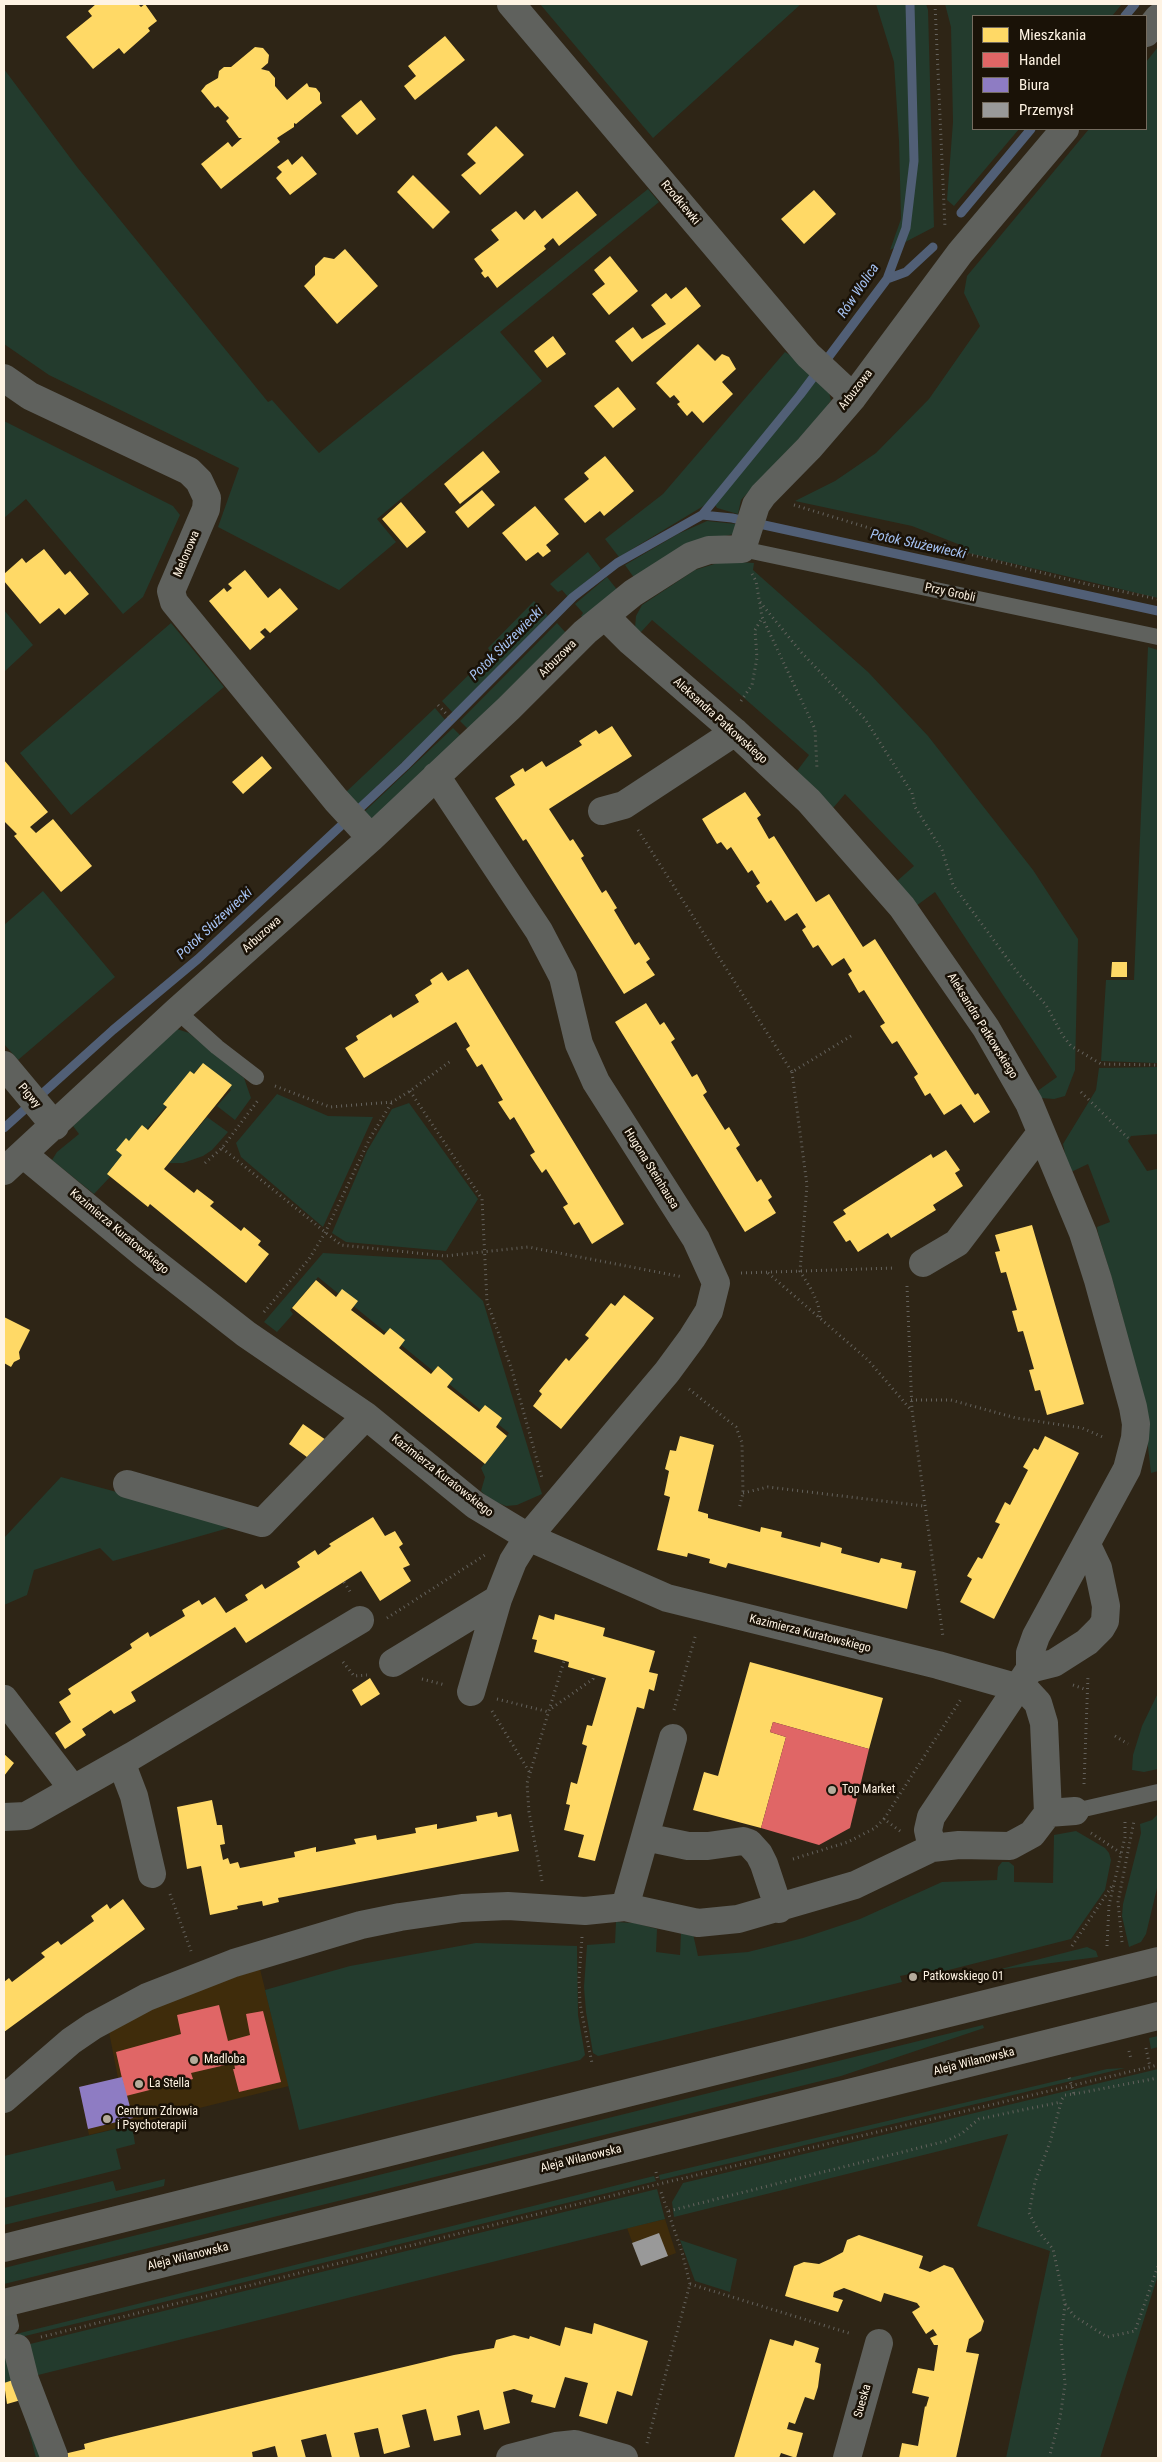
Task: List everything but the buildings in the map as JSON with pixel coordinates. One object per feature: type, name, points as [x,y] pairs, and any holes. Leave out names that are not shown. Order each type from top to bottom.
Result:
[{"type":"main road","points":[[4,2248],[1158,1961]]},
{"type":"main road","name":"Aleja Wilanowska","points":[[5,2303],[1158,2016]]},
{"type":"street","name":"Rzodkiewki","points":[[511,4],[808,354],[847,392]]},
{"type":"street","points":[[1147,31],[1158,18]]},
{"type":"street","name":"Arbuzowa","points":[[13,1163],[50,1121],[177,1012],[368,835],[436,776],[585,632],[658,575],[691,556],[709,550],[746,553],[756,505],[960,253],[1064,130]]},
{"type":"street","name":"Melonowa","points":[[4,378],[30,396],[189,471],[199,481],[207,498],[206,509],[171,591],[174,602],[336,800],[368,835]]},
{"type":"street","name":"Aleksandra Patkowskiego","points":[[605,616],[630,642],[735,732],[809,801],[902,906],[927,940],[1000,1051],[1028,1103],[1083,1233],[1098,1280],[1133,1408],[1136,1424],[1133,1451],[1127,1469],[1036,1636],[1024,1678]]},
{"type":"street","points":[[613,808],[735,732]]},
{"type":"street","name":"Hugona Steinhausa","points":[[436,776],[539,931],[563,977],[579,1044],[596,1082],[696,1239],[714,1279]]},
{"type":"street","name":"Pigwy","points":[[4,1065],[50,1121]]},
{"type":"street","points":[[915,1265],[957,1243],[1040,1134]]},
{"type":"street","name":"Kazimierza Kuratowskiego","points":[[13,1163],[145,1254],[246,1334],[366,1416],[475,1505],[521,1534],[667,1598],[973,1674],[1024,1678]]},
{"type":"street","points":[[477,1694],[498,1599],[521,1534],[666,1372],[709,1311],[714,1279]]},
{"type":"street","points":[[128,1484],[262,1523],[366,1416]]},
{"type":"street","points":[[932,1848],[929,1840],[929,1824],[936,1808],[1024,1678],[1054,1663],[1087,1642],[1101,1628],[1106,1614],[1098,1568],[1087,1545]]},
{"type":"street","points":[[396,1668],[498,1599]]},
{"type":"street","points":[[4,1817],[26,1816],[121,1762],[325,1640],[370,1621]]},
{"type":"street","points":[[4,2099],[71,2041],[93,2026],[147,1997],[200,1975],[361,1925],[400,1917],[469,1908],[508,1906],[585,1910],[625,1907],[698,1923],[738,1919],[779,1909],[855,1885],[932,1848],[959,1845],[1010,1846],[1032,1834],[1048,1813],[1042,1712],[1024,1678]]},
{"type":"street","points":[[4,1699],[73,1789]]},
{"type":"street","points":[[625,1907],[672,1738]]},
{"type":"street","points":[[121,1762],[134,1796],[152,1874]]},
{"type":"street","points":[[1048,1813],[1082,1811]]},
{"type":"street","points":[[645,1837],[688,1846],[708,1846],[743,1841],[754,1847],[764,1864],[779,1909]]},
{"type":"street","points":[[9,2342],[54,2456]]},
{"type":"street","name":"Sueska","points":[[846,2458],[879,2343]]},
{"type":"street","points":[[515,2458],[556,2446],[574,2444],[635,2454]]},
{"type":"lane","name":"Przy Grobli","points":[[746,553],[1158,637]]},
{"type":"lane","points":[[177,1012],[217,1047],[263,1080]]},
{"type":"lane","points":[[1082,1811],[1158,1792]]},
{"type":"lane","points":[[5,2303],[11,2326],[9,2342]]},
{"type":"path","points":[[935,4],[945,227],[960,253]]},
{"type":"path","points":[[756,505],[780,502],[879,531],[1082,583],[1158,599]]},
{"type":"path","points":[[746,553],[756,581],[762,617],[815,729],[818,759],[816,780],[809,801]]},
{"type":"path","points":[[760,602],[801,652],[865,719],[912,793],[915,807],[942,850],[954,885],[1018,973],[1046,1006],[1062,1036],[1071,1046],[1102,1064],[1158,1065]]},
{"type":"path","points":[[744,697],[752,685],[757,658],[755,630],[762,617]]},
{"type":"path","points":[[438,705],[442,710]]},
{"type":"path","points":[[613,808],[792,1072],[807,1185],[800,1272],[811,1288],[820,1317]]},
{"type":"path","points":[[792,1072],[851,1036]]},
{"type":"path","points":[[205,1163],[222,1148],[263,1080],[330,1107],[392,1102],[452,1060]]},
{"type":"path","points":[[410,1091],[482,1199],[487,1302],[514,1377],[544,1485]]},
{"type":"path","points":[[1081,1092],[1128,1138]]},
{"type":"path","points":[[246,1334],[309,1259],[325,1233],[370,1138],[392,1102]]},
{"type":"path","points":[[222,1148],[341,1245],[446,1256],[528,1247],[714,1279],[767,1272],[800,1272],[915,1265],[911,1400],[944,1642],[938,1665]]},
{"type":"path","points":[[767,1272],[868,1360],[912,1410]]},
{"type":"path","points":[[666,1372],[736,1427],[742,1443],[743,1493],[739,1510]]},
{"type":"path","points":[[911,1400],[951,1400],[1016,1418],[1082,1428],[1133,1451]]},
{"type":"path","points":[[743,1493],[768,1487],[924,1506]]},
{"type":"path","points":[[370,1621],[521,1534]]},
{"type":"path","points":[[672,1738],[667,1736],[704,1608]]},
{"type":"path","points":[[325,1640],[354,1676],[396,1668],[477,1694],[550,1710],[593,1679],[594,1675]]},
{"type":"path","points":[[1087,1642],[1088,1673],[1082,1811],[1121,1853]]},
{"type":"path","points":[[541,1909],[543,1884],[529,1812],[527,1783],[564,1661]]},
{"type":"path","points":[[764,1864],[829,1849],[870,1831],[884,1819],[969,1687],[973,1674]]},
{"type":"path","points":[[477,1694],[530,1773]]},
{"type":"path","points":[[1115,1736],[1128,1744]]},
{"type":"path","points":[[1123,1944],[1118,1902],[1134,1829],[1135,1798]]},
{"type":"path","points":[[884,1819],[890,1823]]},
{"type":"path","points":[[1107,1956],[1108,1915],[1125,1837],[1125,1821]]},
{"type":"path","points":[[152,1874],[165,1882],[200,1975]]},
{"type":"path","points":[[1072,1946],[1114,1883]]},
{"type":"path","points":[[585,1910],[579,1978],[580,2004],[592,2063]]},
{"type":"path","points":[[1145,2046],[1150,2067]]},
{"type":"path","points":[[9,2342],[1158,2065]]},
{"type":"path","points":[[1068,2074],[1074,2094]]},
{"type":"path","points":[[1049,2458],[1060,2418],[1065,2384],[1061,2341],[1065,2304],[1053,2249],[1039,2232],[1029,2213],[1034,2182],[1050,2142],[1061,2102],[1065,2095],[1158,2078]]},
{"type":"path","points":[[669,2210],[776,2185],[799,2177],[946,2141],[961,2134],[979,2119],[1061,2102]]},
{"type":"path","points":[[656,2172],[658,2181]]},
{"type":"path","points":[[635,2454],[690,2284],[669,2210],[666,2207],[660,2188]]},
{"type":"path","points":[[1065,2304],[1074,2316],[1107,2337],[1135,2331],[1158,2266]]},
{"type":"path","points":[[690,2284],[879,2343]]},
{"type":"shaded area","points":[[260,1969],[289,2086],[89,2135],[79,2087],[118,2078],[109,2032],[141,2013],[188,1992]]},
{"type":"shaded area","points":[[665,2219],[676,2253],[641,2266],[627,2228]]},
{"type":"green space","points":[[540,4],[801,4],[653,138]]},
{"type":"green space","points":[[876,4],[926,4],[928,10],[934,227],[890,250],[901,219],[899,141],[894,62]]},
{"type":"green space","points":[[945,4],[1122,4],[1113,15],[972,15],[972,130],[1018,130],[954,206],[947,200],[953,122],[951,27]]},
{"type":"green space","points":[[1158,47],[1158,598],[960,551],[963,546],[912,526],[795,501],[835,481],[876,453],[929,399],[980,326],[964,293],[967,276],[1088,130],[1147,130],[1147,61]]},
{"type":"green space","points":[[4,69],[77,167],[268,402],[272,400],[319,453],[648,189],[659,202],[500,332],[542,381],[377,519],[396,542],[339,590],[218,527],[239,468],[49,375],[4,344]]},
{"type":"green space","points":[[785,352],[793,357],[812,376],[710,502],[619,557],[605,539],[663,494]]},
{"type":"green space","points":[[817,380],[829,392],[831,401],[828,404],[830,406],[741,500],[738,514],[717,508],[714,503]]},
{"type":"green space","points":[[4,421],[173,506],[180,515],[143,597],[123,614],[26,499],[4,518]]},
{"type":"green space","points":[[707,521],[736,524],[734,534],[711,539],[635,579],[625,565],[678,534]]},
{"type":"green space","points":[[588,552],[601,569],[568,597],[562,590],[558,592],[550,584]]},
{"type":"green space","points":[[724,561],[754,563],[753,570],[868,672],[928,736],[1033,870],[1078,939],[1075,1070],[1065,1096],[1054,1099],[1041,1098],[1036,1092],[1057,1077],[935,892],[916,906],[896,882],[914,866],[845,794],[833,808],[797,771],[809,755],[743,697],[652,620],[641,632],[635,628],[636,616],[642,605],[695,570]]},
{"type":"green space","points":[[607,577],[619,592],[585,618],[581,616],[583,613],[575,604]]},
{"type":"green space","points":[[534,601],[548,616],[453,713],[442,701],[491,653],[488,648]]},
{"type":"green space","points":[[4,610],[33,645],[4,672]]},
{"type":"green space","points":[[171,623],[224,687],[71,815],[20,753]]},
{"type":"green space","points":[[557,623],[566,633],[469,730],[460,721]]},
{"type":"green space","points":[[1148,647],[1158,650],[1157,1063],[1101,1061],[1106,980],[1134,980]]},
{"type":"green space","points":[[435,708],[446,721],[358,804],[346,792]]},
{"type":"green space","points":[[453,728],[462,737],[373,822],[364,812]]},
{"type":"green space","points":[[43,891],[115,977],[18,1060],[4,1044],[4,925]]},
{"type":"green space","points":[[177,1029],[189,1033],[244,1078],[251,1098],[235,1120],[217,1106],[231,1090],[201,1065],[94,1194],[52,1160],[57,1152],[79,1134],[73,1126]]},
{"type":"green space","points":[[1157,1067],[1158,1134],[1131,1136],[1128,1141],[1147,1171],[1158,1170],[1158,1471],[1151,1473],[1143,1404],[1118,1299],[1097,1227],[1110,1222],[1088,1164],[1069,1173],[1063,1144],[1096,1090],[1099,1068]]},
{"type":"green space","points":[[277,1094],[328,1116],[373,1117],[323,1227],[241,1157],[236,1143]]},
{"type":"green space","points":[[409,1103],[478,1199],[446,1251],[346,1242],[332,1233],[367,1151],[392,1109]]},
{"type":"green space","points":[[207,1117],[228,1132],[212,1150],[203,1156],[183,1163],[169,1163]]},
{"type":"green space","points":[[323,1253],[441,1260],[483,1301],[542,1494],[517,1505],[506,1506],[489,1499],[481,1491],[485,1477],[481,1468],[509,1433],[318,1277],[290,1310],[293,1314],[277,1332],[264,1322]]},
{"type":"green space","points":[[61,1477],[239,1525],[113,1561],[100,1548],[34,1570],[27,1595],[4,1605],[4,1538]]},
{"type":"green space","points":[[1158,1693],[1158,1769],[1144,1772],[1132,1770],[1133,1755],[1142,1726]]},
{"type":"green space","points":[[1157,1815],[1158,1884],[1146,1934],[1141,1942],[1129,1947],[1122,1916],[1123,1904],[1141,1833],[1140,1824],[1152,1820]]},
{"type":"green space","points":[[1076,1831],[1105,1848],[1111,1860],[1105,1890],[1071,1939],[925,1976],[924,1971],[900,1976],[902,1982],[598,2056],[593,2053],[584,1987],[587,1945],[615,1943],[616,1922],[635,1923],[657,1929],[656,1952],[680,1955],[681,1933],[693,1934],[698,1956],[748,1952],[803,1938],[860,1919],[942,1882],[997,1880],[998,1867],[1002,1862],[1009,1862],[1014,1866],[1014,1882],[1053,1883],[1054,1835]]},
{"type":"green space","points":[[476,1943],[577,1946],[578,2015],[585,2055],[580,2060],[299,2130],[265,1990],[350,1966]]},
{"type":"green space","points":[[1087,1947],[1096,1951],[1098,1957],[997,1970]]},
{"type":"green space","points":[[983,2025],[984,2028],[841,2076],[4,2284],[4,2268]]},
{"type":"green space","points":[[1158,2036],[1158,2047],[1151,2049],[1149,2038]]},
{"type":"green space","points":[[1125,2068],[660,2180],[659,2175],[1107,2069]]},
{"type":"green space","points":[[1158,2069],[1158,2275],[1100,2458],[1006,2458],[1050,2251],[977,2226],[1008,2134],[674,2217],[672,2202],[683,2183]]},
{"type":"green space","points":[[132,2125],[135,2144],[116,2149],[121,2169],[4,2198],[4,2156]]},
{"type":"green space","points":[[654,2176],[656,2181],[17,2338],[16,2334]]},
{"type":"green space","points":[[165,2179],[164,2186],[4,2225],[4,2208],[113,2181],[116,2191]]},
{"type":"green space","points":[[657,2189],[665,2219],[34,2376],[26,2345]]},
{"type":"green space","points":[[680,2240],[737,2259],[730,2292],[695,2281]]},
{"type":"green space","points":[[8,2349],[16,2379],[43,2458],[36,2458],[16,2380],[4,2383],[4,2350]]},
{"type":"waterway","name":"Rów Wolica","points":[[702,515],[800,395],[887,279],[906,228],[914,161],[910,4]]},
{"type":"waterway","points":[[1126,15],[1135,4]]},
{"type":"waterway","points":[[961,213],[1030,130]]},
{"type":"waterway","points":[[887,279],[906,272],[933,247]]},
{"type":"waterway","name":"Potok Służewiecki","points":[[4,1128],[113,1030],[198,959],[405,766],[573,597],[617,563],[702,515],[732,518],[1158,611]]},
{"type":"place","name":"Top Market","points":[[832,1790]]},
{"type":"place","name":"Patkowskiego 01","points":[[913,1977]]},
{"type":"place","name":"Madloba","points":[[194,2060]]},
{"type":"place","name":"La Stella","points":[[139,2084]]},
{"type":"place","name":"Centrum Zdrowia i Psychoterapii","points":[[107,2119]]}]
